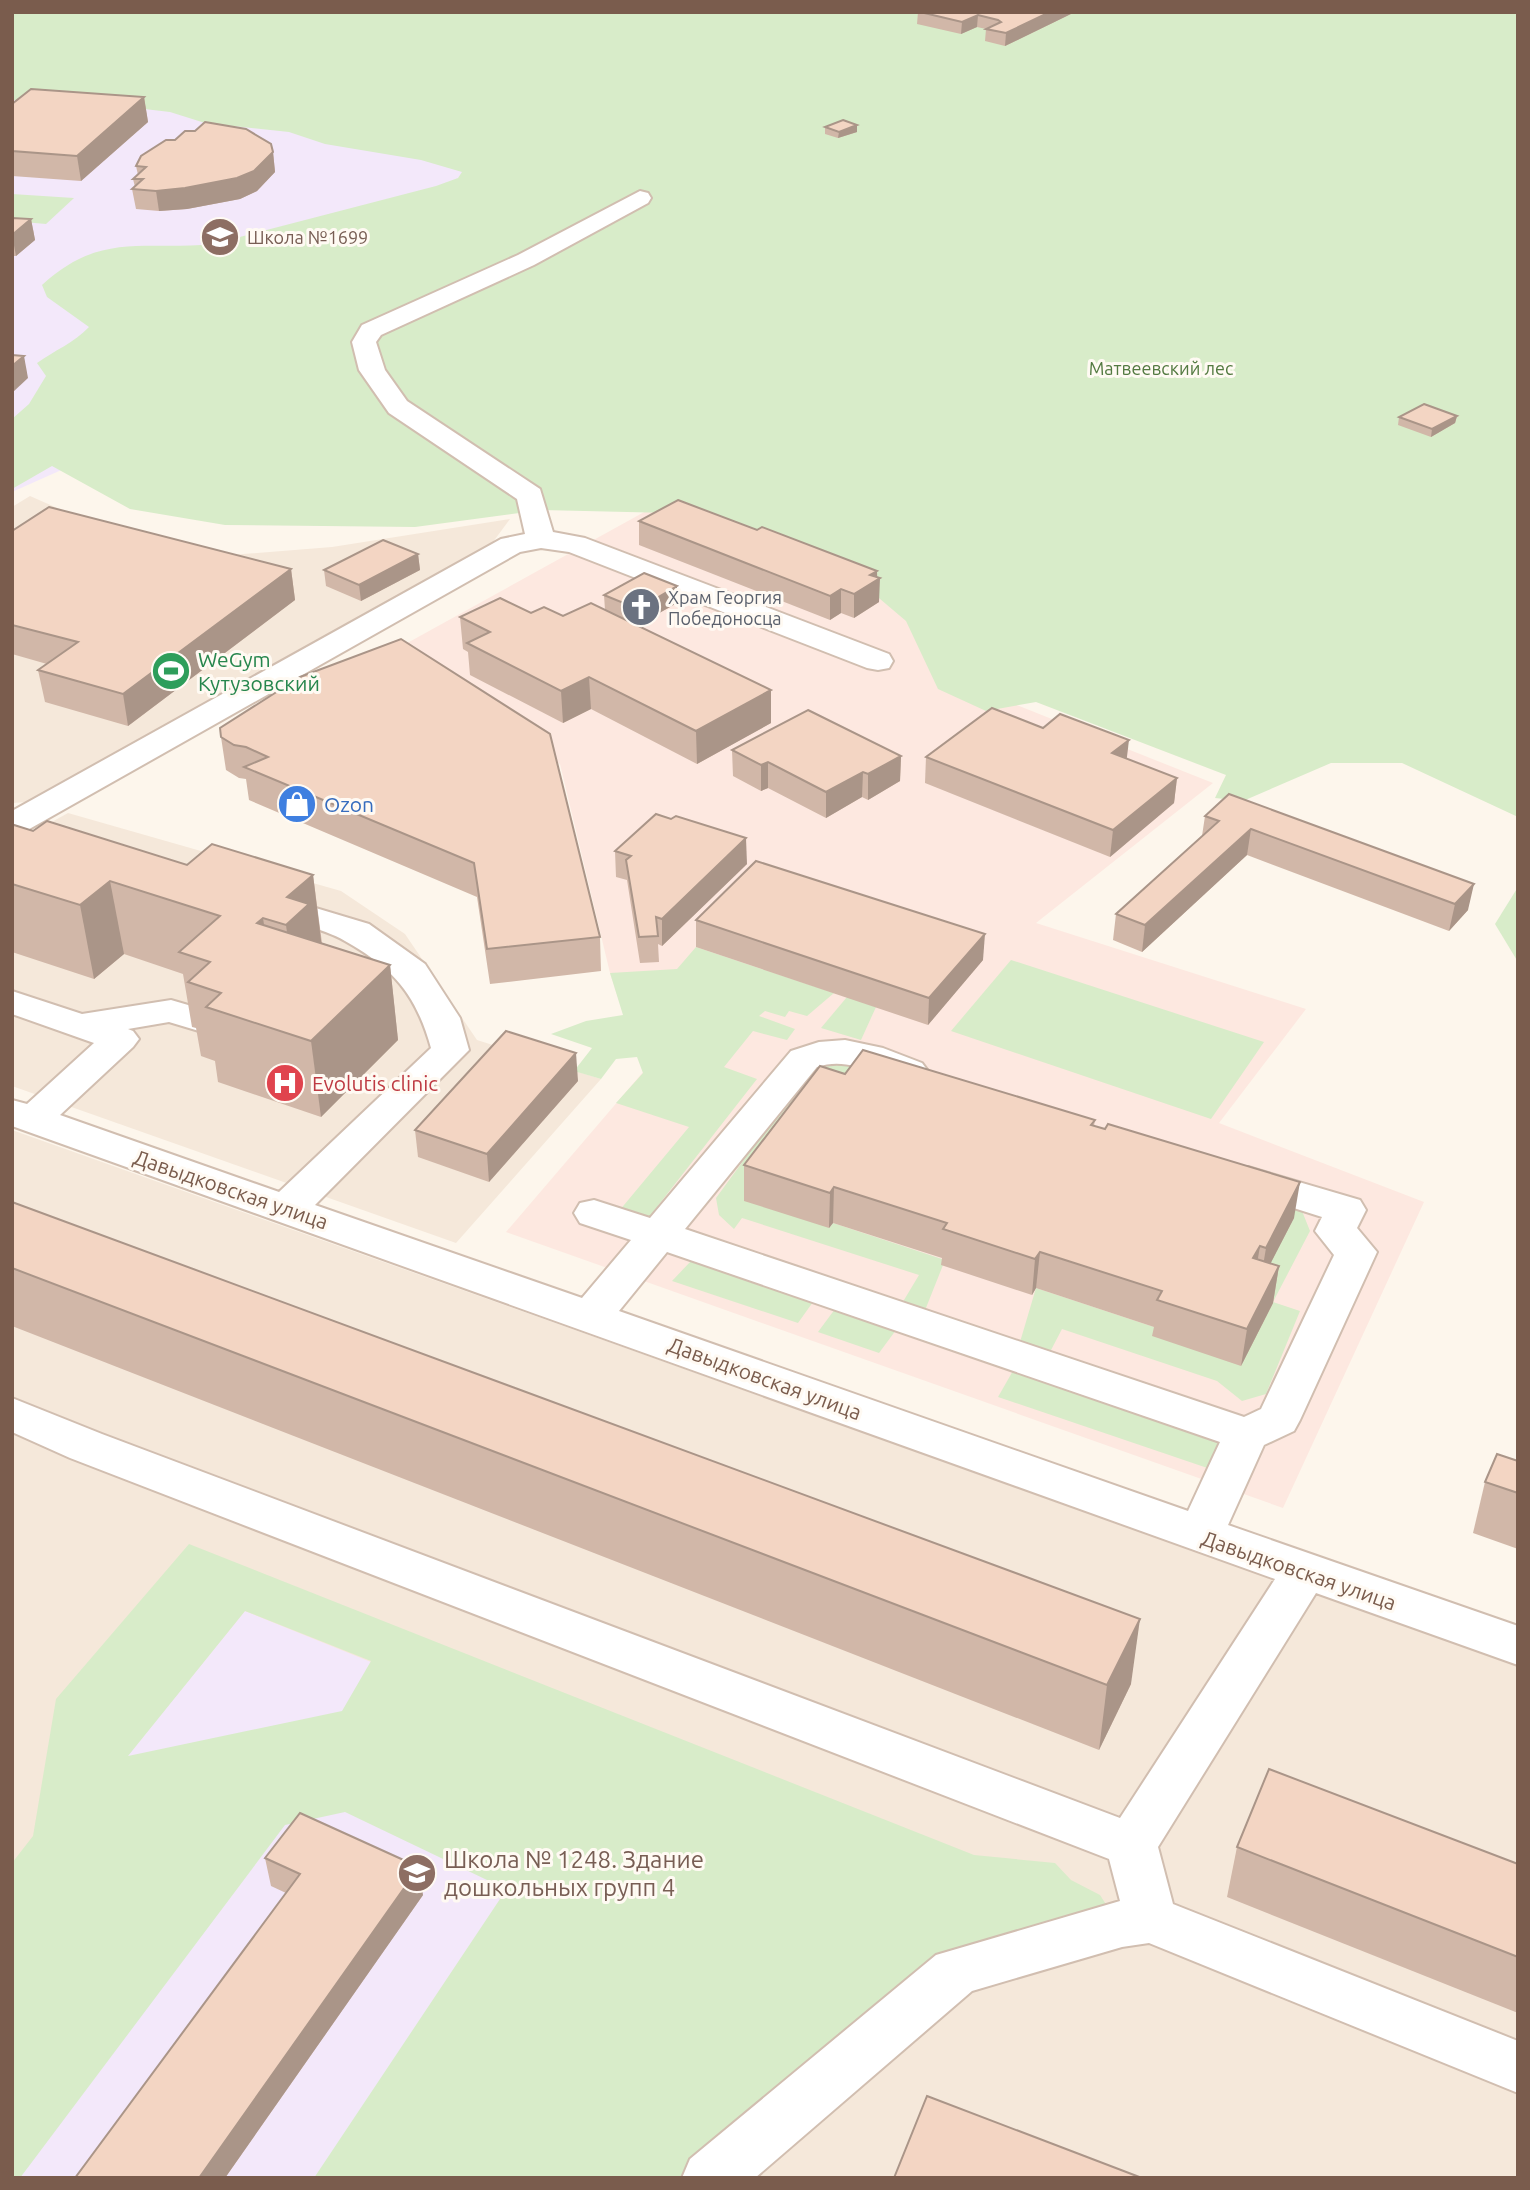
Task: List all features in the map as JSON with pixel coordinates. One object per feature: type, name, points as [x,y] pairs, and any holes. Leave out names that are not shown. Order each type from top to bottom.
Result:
[{"type":"street","points":[[541,539],[530,495],[398,407],[372,370],[364,342],[371,330],[526,260],[640,198]]},
{"type":"street","points":[[13,824],[511,545],[541,539],[575,544],[878,662]]},
{"type":"street","points":[[13,824],[59,838]]},
{"type":"street","points":[[240,895],[356,932],[412,972],[441,1018],[450,1050],[298,1213]]},
{"type":"street","points":[[12,1002],[120,1040],[23,1115]]},
{"type":"street","points":[[80,1026],[172,1011],[199,1020]]},
{"type":"street","points":[[298,1213],[477,1040]]},
{"type":"street","points":[[592,1315],[804,1059],[824,1051],[849,1051],[939,1080]]},
{"type":"street","name":"Давыдковская улица","points":[[23,1115],[1518,1646]]},
{"type":"street","points":[[1200,1535],[1246,1434],[1278,1420],[1356,1252],[1335,1231],[1346,1210],[1214,1169]]},
{"type":"street","points":[[594,1213],[1246,1434]]},
{"type":"street","points":[[12,1414],[98,1451],[1131,1845]]},
{"type":"street","points":[[1150,1919],[1131,1845],[1304,1572]]},
{"type":"street","points":[[711,2178],[955,1972],[1122,1924],[1150,1919],[1518,2067]]},
{"type":"shaded area","name":"Школа №1699","points":[[12,57],[474,164],[185,415],[12,492]]},
{"type":"shaded area","points":[[675,495],[928,591],[956,681],[1213,783],[1036,923],[1306,1009],[1219,1123],[1424,1202],[1283,1508],[506,1232],[643,1072],[610,973],[560,764],[391,652]]},
{"type":"shaded area","points":[[30,496],[114,533],[218,556],[332,547],[510,519],[490,546],[28,802],[12,803],[12,507]]},
{"type":"shaded area","points":[[68,813],[341,891],[405,934],[477,1040],[601,1079],[456,1243],[12,1086],[12,844]]},
{"type":"shaded area","points":[[12,1130],[1518,1665],[1518,2178],[12,2178]]},
{"type":"shaded area","name":"Школа № 1248. Здание дошкольных групп 4","points":[[245,1611],[831,1848],[448,2178],[12,2178],[12,1898]]},
{"type":"green space","name":"Матвеевский лес","points":[[12,12],[1518,12],[1518,817],[1402,763],[1331,763],[1243,801],[1215,798],[1226,775],[1036,702],[986,711],[938,689],[906,621],[860,582],[670,513],[542,510],[415,527],[225,525],[130,509],[52,466],[12,489],[12,419],[29,404],[46,376],[37,363],[89,327],[47,297],[42,285],[63,268],[104,250],[213,244],[436,186],[458,178],[462,172],[421,160],[325,144],[289,132],[205,123],[170,112],[76,101],[12,100]]},
{"type":"green space","points":[[12,194],[74,198],[46,224],[12,221]]},
{"type":"green space","points":[[1518,887],[1518,962],[1495,924]]},
{"type":"green space","points":[[696,947],[834,993],[807,1016],[789,1011],[785,1017],[765,1011],[759,1016],[795,1029],[787,1040],[753,1031],[724,1067],[757,1079],[646,1221],[619,1211],[689,1127],[616,1103],[643,1073],[637,1057],[616,1059],[601,1079],[574,1071],[592,1048],[551,1034],[586,1021],[623,1015],[610,973],[677,969]]},
{"type":"green space","points":[[1011,960],[1264,1042],[1211,1119],[951,1031]]},
{"type":"green space","points":[[847,997],[876,1007],[861,1040],[821,1028]]},
{"type":"green space","points":[[861,1064],[829,1228],[833,1223],[945,1260],[920,1323],[895,1315],[919,1275],[742,1218],[734,1229],[719,1215],[716,1198],[801,1082],[827,1065]]},
{"type":"green space","points":[[1178,1182],[1300,1206],[1310,1231],[1273,1302],[1300,1311],[1266,1394],[1242,1401],[1217,1381],[1062,1329],[1050,1352],[1020,1342],[1036,1288],[1157,1328]]},
{"type":"green space","points":[[691,1261],[813,1302],[798,1323],[672,1281]]},
{"type":"green space","points":[[835,1309],[896,1330],[879,1353],[818,1332]]},
{"type":"green space","points":[[1014,1369],[1216,1438],[1237,1454],[1228,1475],[998,1397]]},
{"type":"green space","points":[[189,1544],[974,1855],[1055,1863],[1071,1880],[1100,1895],[1116,1920],[956,1963],[700,2178],[314,2178],[500,1899],[487,1880],[345,1812],[285,1825],[20,2178],[12,2178],[12,1863],[33,1836],[56,1699]],"holes":[[[245,1611],[371,1661],[342,1711],[128,1756]]]},
{"type":"building","points":[[920,12],[1050,12],[1006,33],[986,29],[1001,22],[978,15],[962,22]]},
{"type":"building","points":[[31,89],[144,97],[77,156],[12,151],[12,104]]},
{"type":"building","points":[[843,120],[857,125],[839,132],[825,127]]},
{"type":"building","points":[[205,122],[246,129],[271,144],[273,152],[254,171],[237,178],[185,188],[156,191],[132,189],[143,179],[133,179],[146,167],[136,166],[141,156],[166,140],[175,140],[185,131],[195,131]]},
{"type":"building","points":[[12,218],[31,219],[12,235]]},
{"type":"building","points":[[12,355],[24,356],[12,366]]},
{"type":"building","points":[[1424,404],[1457,416],[1432,429],[1399,417]]},
{"type":"building","points":[[678,500],[757,530],[762,527],[877,571],[870,575],[880,578],[854,594],[841,589],[830,596],[639,521]]},
{"type":"building","points":[[49,507],[291,569],[123,694],[38,670],[78,642],[12,625],[12,531]]},
{"type":"building","points":[[383,540],[418,554],[359,585],[324,570]]},
{"type":"building","points":[[644,573],[677,586],[638,609],[604,595]]},
{"type":"building","points":[[500,598],[531,613],[544,607],[563,616],[591,603],[771,690],[696,731],[589,677],[561,691],[467,643],[490,632],[460,617]]},
{"type":"building","points":[[401,639],[550,734],[600,937],[487,949],[474,863],[244,767],[268,757],[246,747],[234,745],[221,737],[220,728],[300,677]]},
{"type":"building","points":[[992,708],[1043,728],[1060,714],[1129,740],[1112,753],[1177,778],[1113,830],[926,757]]},
{"type":"building","points":[[808,710],[901,756],[826,792],[768,762],[761,765],[732,750]]},
{"type":"building","points":[[1229,794],[1474,884],[1455,904],[1251,829],[1145,925],[1116,914],[1219,821],[1205,816]]},
{"type":"building","points":[[656,814],[671,819],[676,816],[746,838],[662,919],[656,917],[658,936],[639,937],[626,860],[631,856],[615,851]]},
{"type":"building","points":[[47,821],[187,865],[212,844],[313,875],[287,897],[309,904],[286,925],[263,918],[257,923],[390,965],[311,1041],[206,1007],[221,993],[188,982],[210,962],[179,952],[220,916],[110,881],[80,905],[12,884],[12,827],[14,825],[33,831]]},
{"type":"building","points":[[756,861],[985,934],[929,998],[696,920]]},
{"type":"building","points":[[506,1031],[576,1053],[487,1154],[415,1130]]},
{"type":"building","points":[[863,1050],[1095,1120],[1091,1125],[1105,1129],[1108,1124],[1300,1182],[1266,1248],[1260,1246],[1253,1258],[1279,1266],[1247,1329],[1157,1300],[1162,1291],[1040,1252],[1035,1259],[943,1229],[947,1223],[834,1187],[830,1193],[744,1165],[820,1066],[845,1074]]},
{"type":"building","points":[[12,1202],[1140,1619],[1107,1685],[12,1268]]},
{"type":"building","points":[[1497,1454],[1518,1461],[1518,1493],[1485,1482]]},
{"type":"building","points":[[1269,1769],[1518,1864],[1518,1957],[1237,1847]]},
{"type":"building","points":[[300,1813],[419,1867],[199,2178],[75,2178],[300,1874],[265,1858]]},
{"type":"building","points":[[927,2096],[1142,2178],[894,2178]]},
{"type":"place","name":"Школа №1699","points":[[220,237]]},
{"type":"place","name":"Храм Георгия Победоносца","points":[[641,607]]},
{"type":"place","name":"WeGym Кутузовский","points":[[171,671]]},
{"type":"place","name":"Ozon","points":[[297,804]]},
{"type":"place","name":"Evolutis clinic","points":[[285,1083]]},
{"type":"place","name":"Школа № 1248. Здание дошкольных групп 4","points":[[417,1873]]}]
